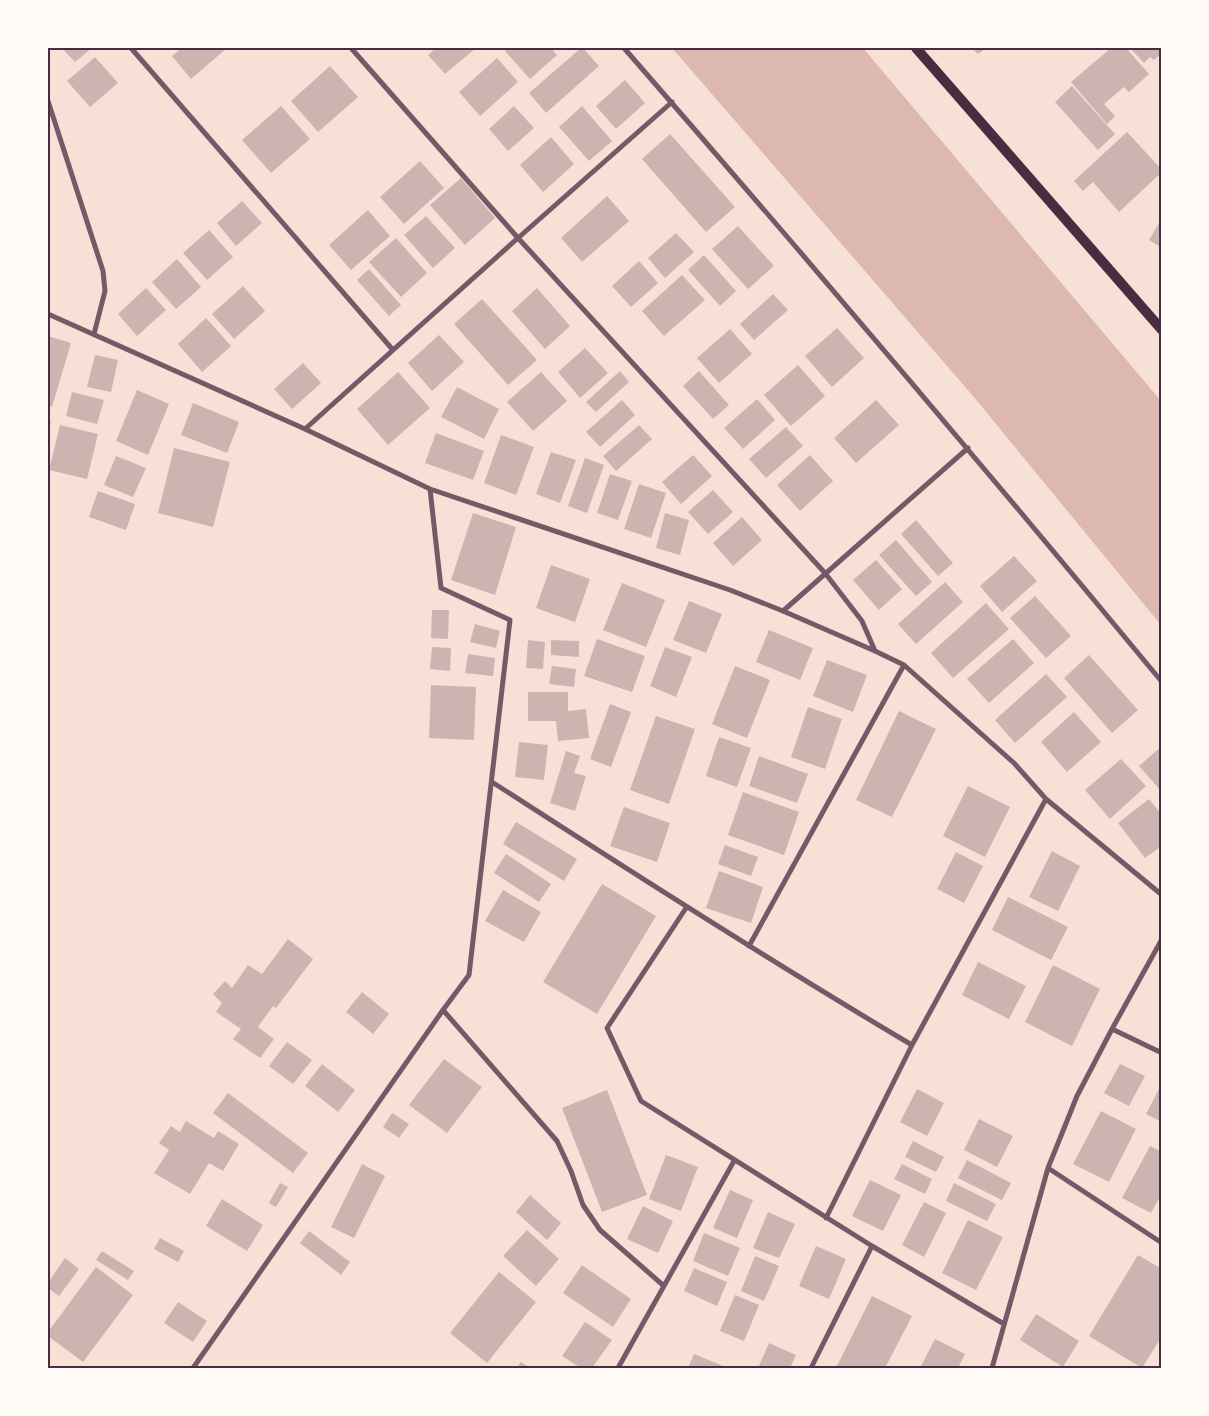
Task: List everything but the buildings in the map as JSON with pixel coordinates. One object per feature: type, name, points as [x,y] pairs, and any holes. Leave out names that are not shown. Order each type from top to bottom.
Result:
[{"type":"main road","points":[[916,48],[1162,330]]},
{"type":"street","points":[[131,48],[393,350]]},
{"type":"street","points":[[351,48],[518,238],[825,574],[862,620],[875,651]]},
{"type":"street","points":[[624,48],[968,448],[1162,682]]},
{"type":"street","points":[[48,101],[103,271],[105,291],[94,334]]},
{"type":"street","points":[[305,429],[672,102]]},
{"type":"street","points":[[48,314],[305,429],[430,489],[730,590],[783,611],[904,665],[1014,763],[1046,799],[1162,895]]},
{"type":"street","points":[[783,611],[968,448]]},
{"type":"street","points":[[193,1368],[469,975],[510,620],[441,588],[430,489]]},
{"type":"street","points":[[749,946],[904,665]]},
{"type":"street","points":[[492,782],[686,908],[912,1045]]},
{"type":"street","points":[[826,1218],[912,1045],[1046,799]]},
{"type":"street","points":[[686,908],[607,1028],[641,1101],[826,1218],[1004,1324]]},
{"type":"street","points":[[992,1368],[1048,1168],[1077,1096],[1162,939]]},
{"type":"street","points":[[443,1010],[557,1142],[571,1171],[583,1205],[600,1230],[664,1286]]},
{"type":"street","points":[[1112,1029],[1162,1053]]},
{"type":"street","points":[[618,1368],[734,1160]]},
{"type":"street","points":[[1048,1168],[1162,1243]]},
{"type":"street","points":[[811,1368],[872,1246]]},
{"type":"shaded area","points":[[672,48],[863,48],[1161,401],[1161,625],[973,396]]}]
